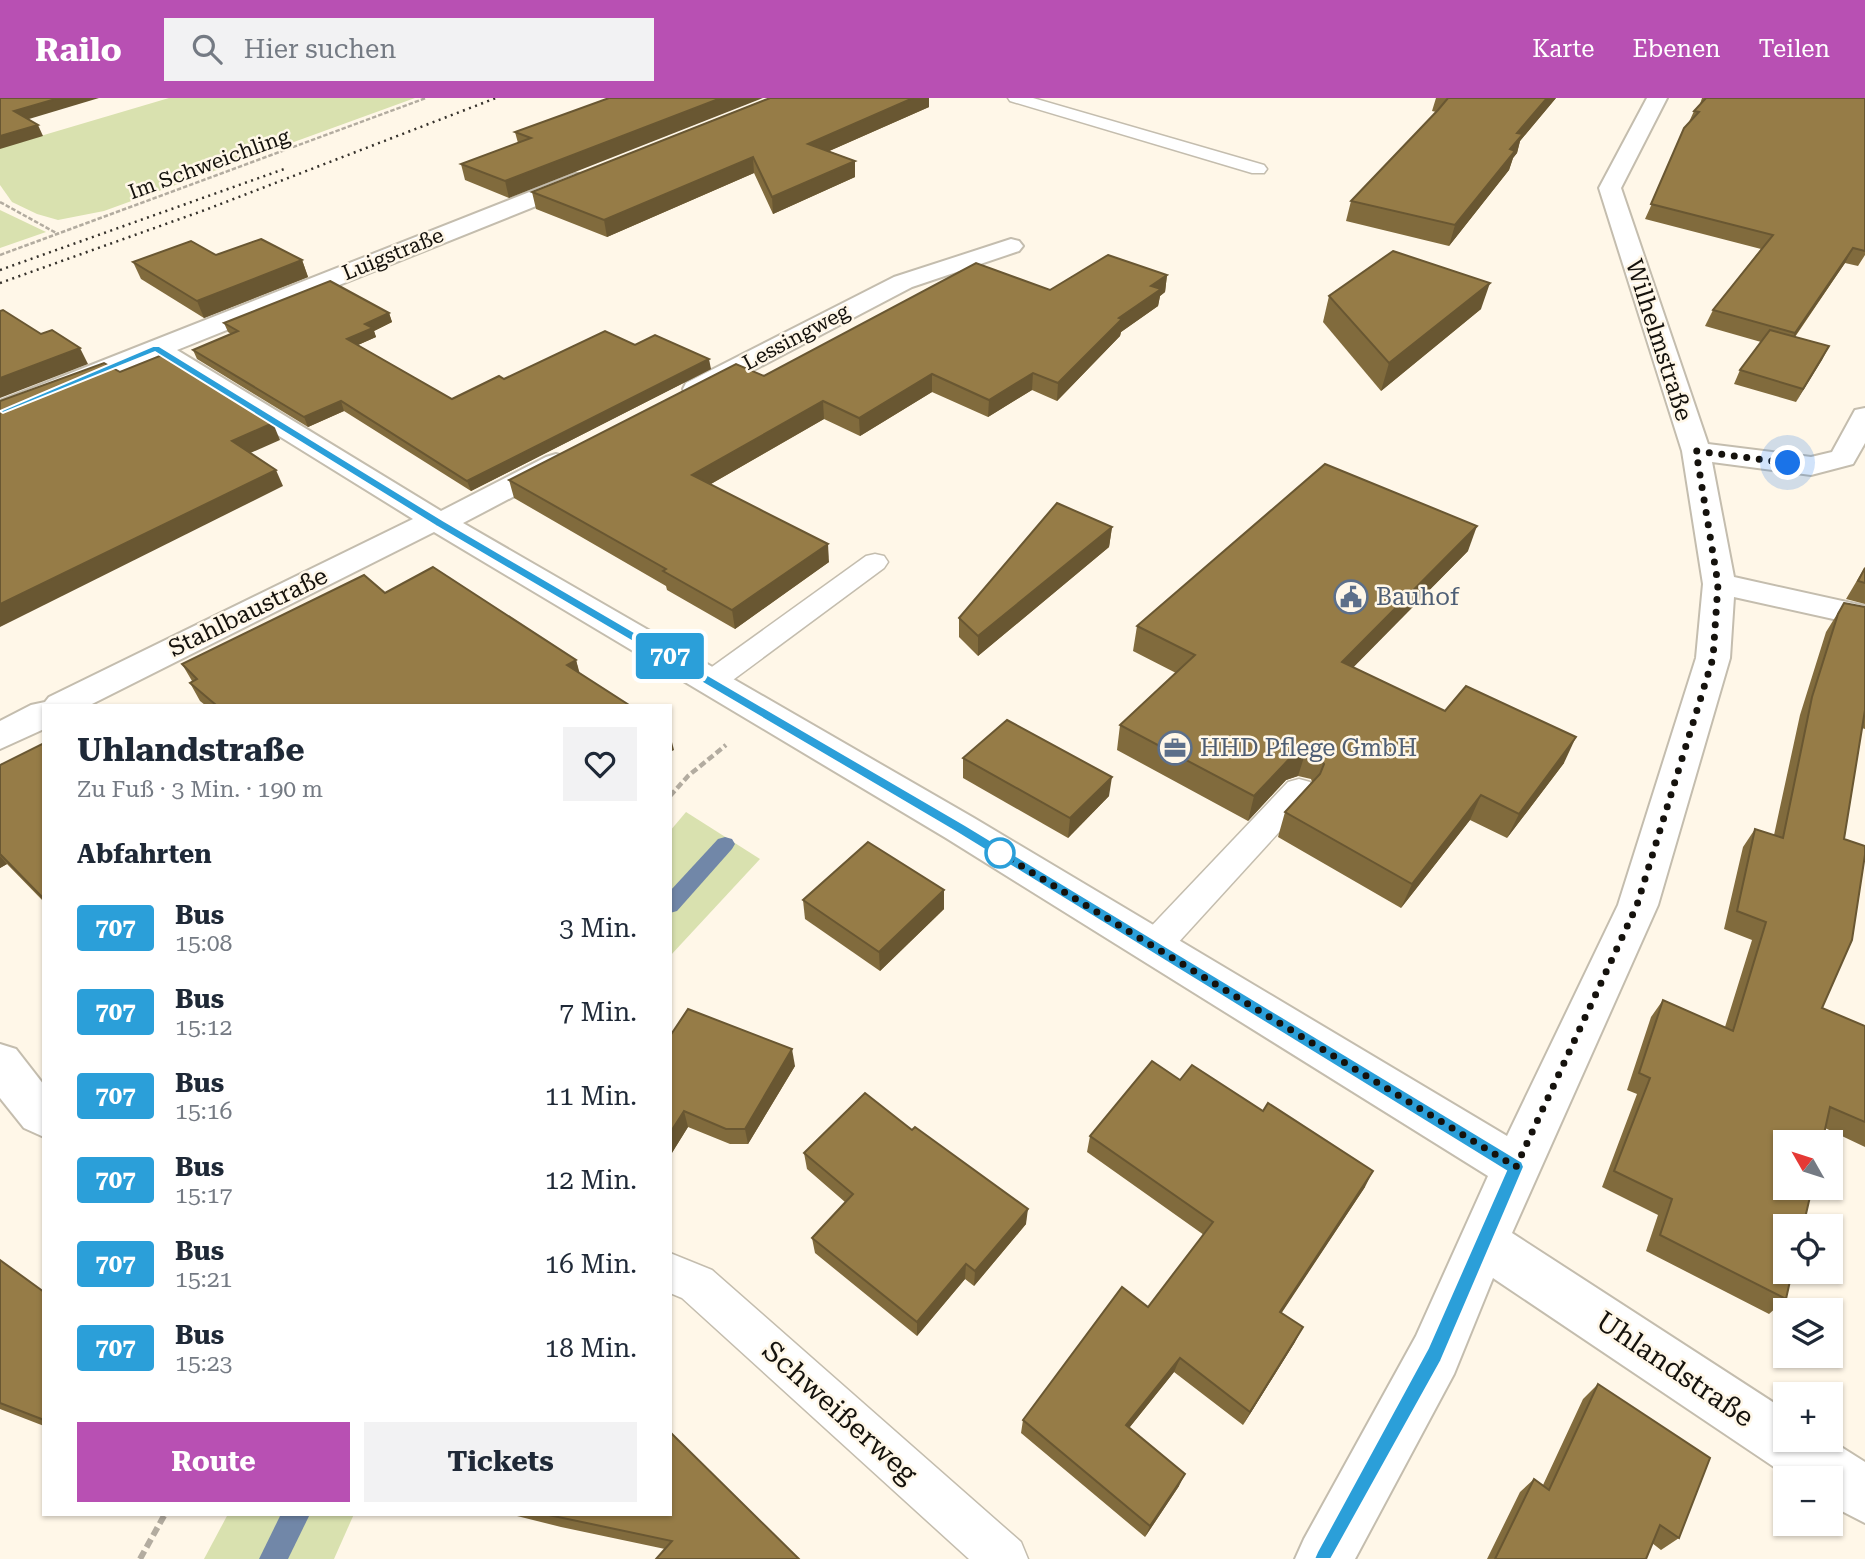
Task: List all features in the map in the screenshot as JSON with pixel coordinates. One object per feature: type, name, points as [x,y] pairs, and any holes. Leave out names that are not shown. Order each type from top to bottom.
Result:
[{"type":"street","name":"Wilhelmstraße","points":[[1324,1559],[1435,1355],[1516,1167],[1637,905],[1713,658],[1718,584],[1696,451],[1610,188],[1657,98]]},
{"type":"street","name":"Luigstraße","points":[[0,411],[607,170]]},
{"type":"street","name":"Lessingweg","points":[[671,402],[902,282],[1012,246]]},
{"type":"street","points":[[156,348],[437,521],[712,681],[1516,1167]]},
{"type":"street","points":[[1696,451],[1811,466],[1843,458],[1865,416]]},
{"type":"street","points":[[437,521],[574,453]]},
{"type":"street","name":"Stahlbaustraße","points":[[63,704],[437,521]]},
{"type":"street","points":[[1718,584],[1865,616]]},
{"type":"street","points":[[0,736],[42,715]]},
{"type":"street","name":"Uhlandstraße","points":[[1484,1243],[1865,1495]]},
{"type":"lane","points":[[1016,98],[1258,169]]},
{"type":"lane","points":[[712,681],[875,562]]},
{"type":"lane","points":[[1153,946],[1299,790]]},
{"type":"lane","name":"Schweißerweg","points":[[672,1274],[697,1284],[1004,1559]]},
{"type":"path","name":"Im Schweichling","points":[[0,255],[426,98]]},
{"type":"path","points":[[0,202],[58,234]]},
{"type":"path","points":[[672,794],[688,776],[765,713]]},
{"type":"path","points":[[140,1559],[164,1516]]},
{"type":"green space","points":[[169,98],[415,98],[104,211],[58,220],[12,202],[0,185],[0,148]]},
{"type":"green space","points":[[0,210],[46,232],[0,248]]},
{"type":"green space","points":[[686,812],[760,859],[672,954],[672,829]]},
{"type":"green space","points":[[227,1516],[353,1516],[334,1559],[204,1559]]},
{"type":"building","points":[[0,98],[59,98],[14,111],[38,125],[0,136]]},
{"type":"building","points":[[609,98],[721,98],[505,181],[461,164],[531,138],[515,132]]},
{"type":"building","points":[[770,98],[913,98],[808,144],[855,161],[772,197],[753,157],[604,220],[532,192]]},
{"type":"building","points":[[1448,98],[1547,98],[1517,133],[1523,134],[1510,149],[1515,151],[1455,225],[1351,201],[1438,110]]},
{"type":"building","points":[[1706,98],[1865,98],[1865,251],[1853,248],[1795,333],[1713,310],[1773,235],[1651,204],[1684,128],[1699,112],[1694,111]]},
{"type":"building","points":[[261,239],[302,260],[197,301],[133,262],[191,241],[216,255]]},
{"type":"building","points":[[1393,251],[1490,283],[1389,363],[1329,296]]},
{"type":"building","points":[[1108,255],[1167,275],[1151,286],[1161,289],[1119,318],[1122,319],[1058,383],[1033,373],[989,400],[932,374],[859,418],[823,401],[692,475],[828,544],[732,610],[663,571],[666,569],[509,480],[736,364],[764,376],[976,263],[1050,290]]},
{"type":"building","points":[[330,281],[389,313],[365,324],[373,328],[347,339],[452,399],[499,376],[504,379],[605,331],[635,345],[655,335],[709,359],[467,481],[341,401],[304,417],[193,350],[238,331],[224,323]]},
{"type":"building","points":[[3,310],[41,334],[52,330],[80,348],[0,378],[0,311]]},
{"type":"building","points":[[1770,330],[1829,346],[1803,389],[1740,370]]},
{"type":"building","points":[[162,355],[273,423],[232,441],[276,470],[0,604],[0,401],[104,363],[120,372]]},
{"type":"building","points":[[1325,464],[1477,526],[1342,662],[1445,711],[1466,686],[1576,737],[1519,814],[1481,795],[1412,884],[1285,812],[1320,774],[1324,764],[1318,754],[1306,751],[1293,755],[1254,796],[1120,725],[1195,655],[1137,626]]},
{"type":"building","points":[[1057,503],[1112,527],[978,636],[959,618]]},
{"type":"building","points":[[433,567],[576,660],[567,665],[627,704],[215,704],[190,683],[197,679],[182,664],[364,575],[385,593]]},
{"type":"building","points":[[1865,568],[1865,583],[1858,581]]},
{"type":"building","points":[[1844,603],[1865,607],[1865,710],[1844,839],[1865,846],[1865,855],[1852,940],[1822,1008],[1865,1026],[1865,1122],[1830,1107],[1825,1130],[1773,1130],[1773,1200],[1809,1200],[1806,1214],[1773,1214],[1773,1284],[1789,1284],[1784,1298],[1660,1235],[1672,1199],[1614,1171],[1650,1078],[1639,1073],[1663,1000],[1733,1031],[1766,922],[1737,911],[1755,829],[1783,838],[1812,697],[1838,614]]},
{"type":"building","points":[[1007,720],[1112,777],[1070,818],[963,758]]},
{"type":"building","points":[[42,744],[42,897],[0,854],[0,765]]},
{"type":"building","points":[[868,842],[944,890],[879,952],[803,900]]},
{"type":"building","points":[[688,1009],[792,1049],[745,1129],[726,1129],[684,1111],[672,1130],[672,1033]]},
{"type":"building","points":[[1152,1061],[1180,1080],[1192,1065],[1263,1111],[1268,1103],[1373,1171],[1280,1312],[1303,1327],[1250,1412],[1180,1358],[1126,1425],[1185,1474],[1150,1526],[1023,1420],[1122,1287],[1148,1307],[1213,1222],[1090,1136]]},
{"type":"building","points":[[865,1093],[912,1130],[915,1127],[1028,1209],[975,1271],[966,1264],[917,1322],[812,1238],[853,1194],[804,1153]]},
{"type":"building","points":[[0,1260],[42,1291],[42,1419],[0,1403]]},
{"type":"building","points":[[1598,1384],[1710,1458],[1679,1538],[1660,1525],[1646,1559],[1495,1559],[1534,1479],[1549,1490]]},
{"type":"building","points":[[672,1434],[799,1559],[656,1559],[672,1541],[553,1516],[672,1516]]},
{"type":"waterway","points":[[672,903],[725,844]]},
{"type":"waterway","points":[[273,1559],[295,1516]]},
{"type":"railway","points":[[0,283],[205,210],[496,98]]},
{"type":"railway","points":[[0,270],[287,168]]},
{"type":"bus line","name":"707","points":[[0,411],[156,348],[440,523],[960,828],[1516,1167],[1435,1355],[1324,1559]]},
{"type":"place","name":"Bauhof","points":[[1351,597]]},
{"type":"place","name":"HHD Pflege GmbH","points":[[1175,748]]},
{"type":"route","points":[[1000,853],[1516,1167],[1637,905],[1713,658],[1718,584],[1696,451],[1788,463]]}]
